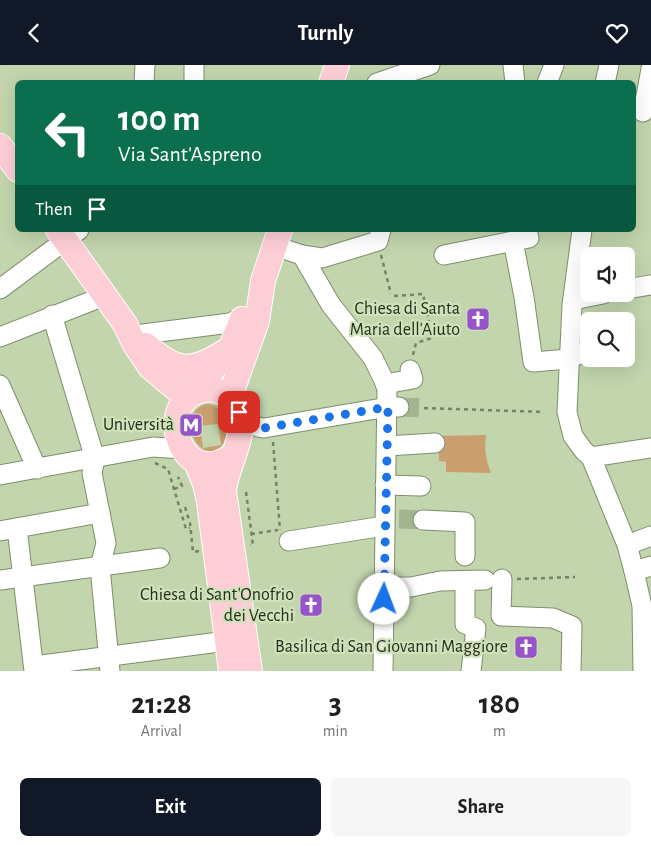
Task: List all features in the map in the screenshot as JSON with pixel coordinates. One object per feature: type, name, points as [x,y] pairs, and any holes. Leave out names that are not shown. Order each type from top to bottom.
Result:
[{"type":"main road","points":[[332,80],[337,65]]},
{"type":"main road","points":[[67,234],[104,295],[130,330],[161,358],[181,366],[200,365],[231,347]]},
{"type":"main road","points":[[231,671],[217,555],[205,483],[189,455],[178,441],[177,420],[182,405],[195,392],[231,347],[243,317],[263,281],[278,238]]},
{"type":"main road","points":[[250,671],[217,555],[225,479],[241,434],[233,389],[258,321],[263,281]]},
{"type":"main road","points":[[130,330],[134,343],[150,367],[175,387],[195,392],[212,389],[228,396],[236,407]]},
{"type":"main road","points":[[189,455],[206,465],[216,465],[233,455]]},
{"type":"street","points":[[144,80],[145,65]]},
{"type":"street","points":[[194,65],[194,80]]},
{"type":"street","points":[[385,80],[430,65]]},
{"type":"street","points":[[513,65],[516,80]]},
{"type":"street","points":[[548,80],[553,65]]},
{"type":"street","points":[[606,80],[608,65]]},
{"type":"street","points":[[642,111],[651,69]]},
{"type":"street","points":[[582,232],[568,359],[568,418],[573,436],[587,454],[640,570],[646,606],[646,640],[643,671]]},
{"type":"street","points":[[1,287],[67,234]]},
{"type":"street","points":[[302,255],[322,258],[351,250],[380,236]]},
{"type":"street","points":[[444,255],[520,236],[524,297],[533,362],[568,359],[580,354]]},
{"type":"street","points":[[278,238],[302,255],[331,305],[373,358],[394,407],[386,446],[385,485],[389,521],[384,587],[383,671]]},
{"type":"street","points":[[635,288],[651,285]]},
{"type":"street","points":[[0,337],[104,295]]},
{"type":"street","points":[[573,302],[580,300]]},
{"type":"street","points":[[52,315],[95,459],[92,473],[106,543],[100,567],[109,664]]},
{"type":"street","points":[[130,330],[230,323],[243,317]]},
{"type":"street","points":[[385,384],[413,379],[410,370]]},
{"type":"street","points":[[0,385],[37,469]]},
{"type":"street","points":[[236,407],[246,422],[256,427],[264,428],[394,407]]},
{"type":"street","points":[[386,446],[435,443]]},
{"type":"street","points":[[0,475],[153,447],[189,455]]},
{"type":"street","points":[[587,454],[651,448]]},
{"type":"street","points":[[385,485],[421,486]]},
{"type":"street","points":[[100,513],[9,530],[24,577],[34,669],[109,664],[227,641]]},
{"type":"street","points":[[423,520],[465,522],[465,556]]},
{"type":"street","points":[[284,535],[389,521]]},
{"type":"street","points":[[627,545],[651,536]]},
{"type":"street","points":[[0,580],[160,558]]},
{"type":"street","points":[[384,587],[411,587],[440,581],[493,579],[501,616],[553,618],[572,626],[571,670]]},
{"type":"street","points":[[465,581],[465,624],[476,628],[471,671]]},
{"type":"path","points":[[380,236],[391,293]]},
{"type":"path","points":[[394,296],[423,294],[429,321]]},
{"type":"path","points":[[416,343],[432,338],[431,332]]},
{"type":"path","points":[[424,408],[544,412]]},
{"type":"path","points":[[251,534],[284,535],[272,442]]},
{"type":"path","points":[[154,463],[168,469],[186,529],[190,528]]},
{"type":"path","points":[[174,489],[182,486],[178,477]]},
{"type":"path","points":[[246,492],[248,506]]},
{"type":"path","points":[[185,507],[193,552],[217,555]]},
{"type":"path","points":[[534,579],[575,577]]},
{"type":"shaded area","points":[[209,404],[216,407],[222,413],[227,427],[227,435],[224,442],[219,448],[212,452],[204,449],[197,444],[193,436],[191,419],[200,407]],"holes":[[[218,424],[221,445],[203,448],[200,426]]]},
{"type":"shaded area","points":[[486,435],[486,454],[491,473],[446,472],[446,462],[439,461],[437,436]]},
{"type":"tunnel","points":[[400,407],[424,408]]},
{"type":"tunnel","points":[[399,519],[423,520]]},
{"type":"place","name":"Chiesa di Santa Maria dell'Aiuto","points":[[478,319]]},
{"type":"place","name":"Università","points":[[191,425]]},
{"type":"place","name":"Chiesa di Sant'Onofrio dei Vecchi","points":[[311,605]]},
{"type":"place","name":"Basilica di San Giovanni Maggiore","points":[[526,647]]},
{"type":"route","points":[[239,412],[246,422],[256,427],[264,428],[388,407],[384,519],[384,599]]}]
